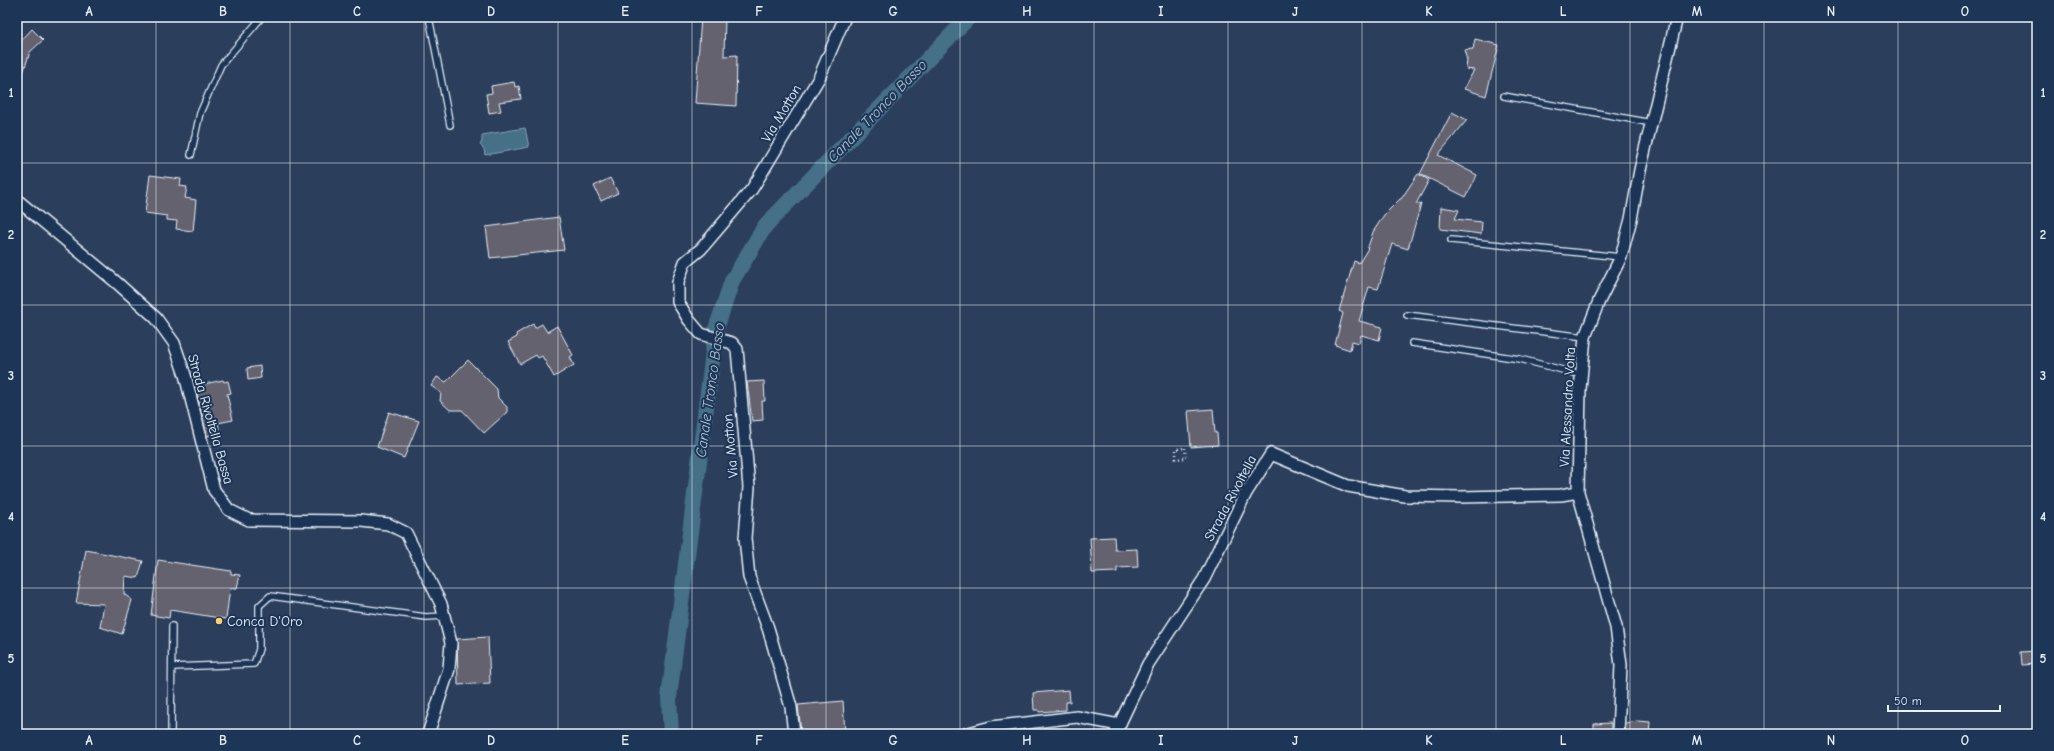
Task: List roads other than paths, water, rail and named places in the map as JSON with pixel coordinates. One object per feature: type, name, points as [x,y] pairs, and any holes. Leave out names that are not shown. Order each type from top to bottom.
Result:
[{"type":"street","name":"Via Motton","points":[[794,734],[791,707],[768,628],[749,577],[745,538],[749,487],[736,349],[732,343],[701,334],[688,320],[678,302],[678,282],[685,262],[701,249],[752,189],[819,78],[845,17]]},
{"type":"street","name":"Via Alessandro Volta","points":[[1618,734],[1620,665],[1616,627],[1578,492],[1582,375],[1586,338],[1600,301],[1621,257],[1677,17]]},
{"type":"street","name":"Strada Rivoltella Bassa","points":[[17,200],[116,282],[156,318],[174,343],[185,375],[214,490],[229,510],[249,520],[361,521],[388,524],[406,533],[438,598],[451,643],[449,669],[428,734]]},
{"type":"street","name":"Strada Rivoltella","points":[[1117,730],[1148,664],[1204,579],[1246,493],[1271,454],[1348,486],[1405,496],[1460,497],[1555,495],[1578,492]]},
{"type":"street","points":[[965,734],[991,727],[1077,717],[1117,730]]},
{"type":"lane","points":[[191,156],[202,105],[221,65],[262,17]]},
{"type":"lane","points":[[430,17],[450,125]]},
{"type":"lane","points":[[1504,96],[1652,123]]},
{"type":"lane","points":[[1451,240],[1621,257]]},
{"type":"lane","points":[[1407,315],[1586,338]]},
{"type":"lane","points":[[1412,343],[1520,359],[1582,375]]},
{"type":"lane","points":[[172,667],[254,664],[259,648],[259,606],[270,596],[426,617],[444,616]]},
{"type":"lane","points":[[171,734],[172,626]]},
{"type":"water","points":[[525,128],[529,147],[485,155],[484,149],[480,145],[482,135]]},
{"type":"waterway","name":"Canale Tronco Basso","points":[[671,734],[669,697],[716,329],[732,281],[765,226],[969,17]]},
{"type":"place","name":"Conca D'Oro","points":[[219,621]]}]
